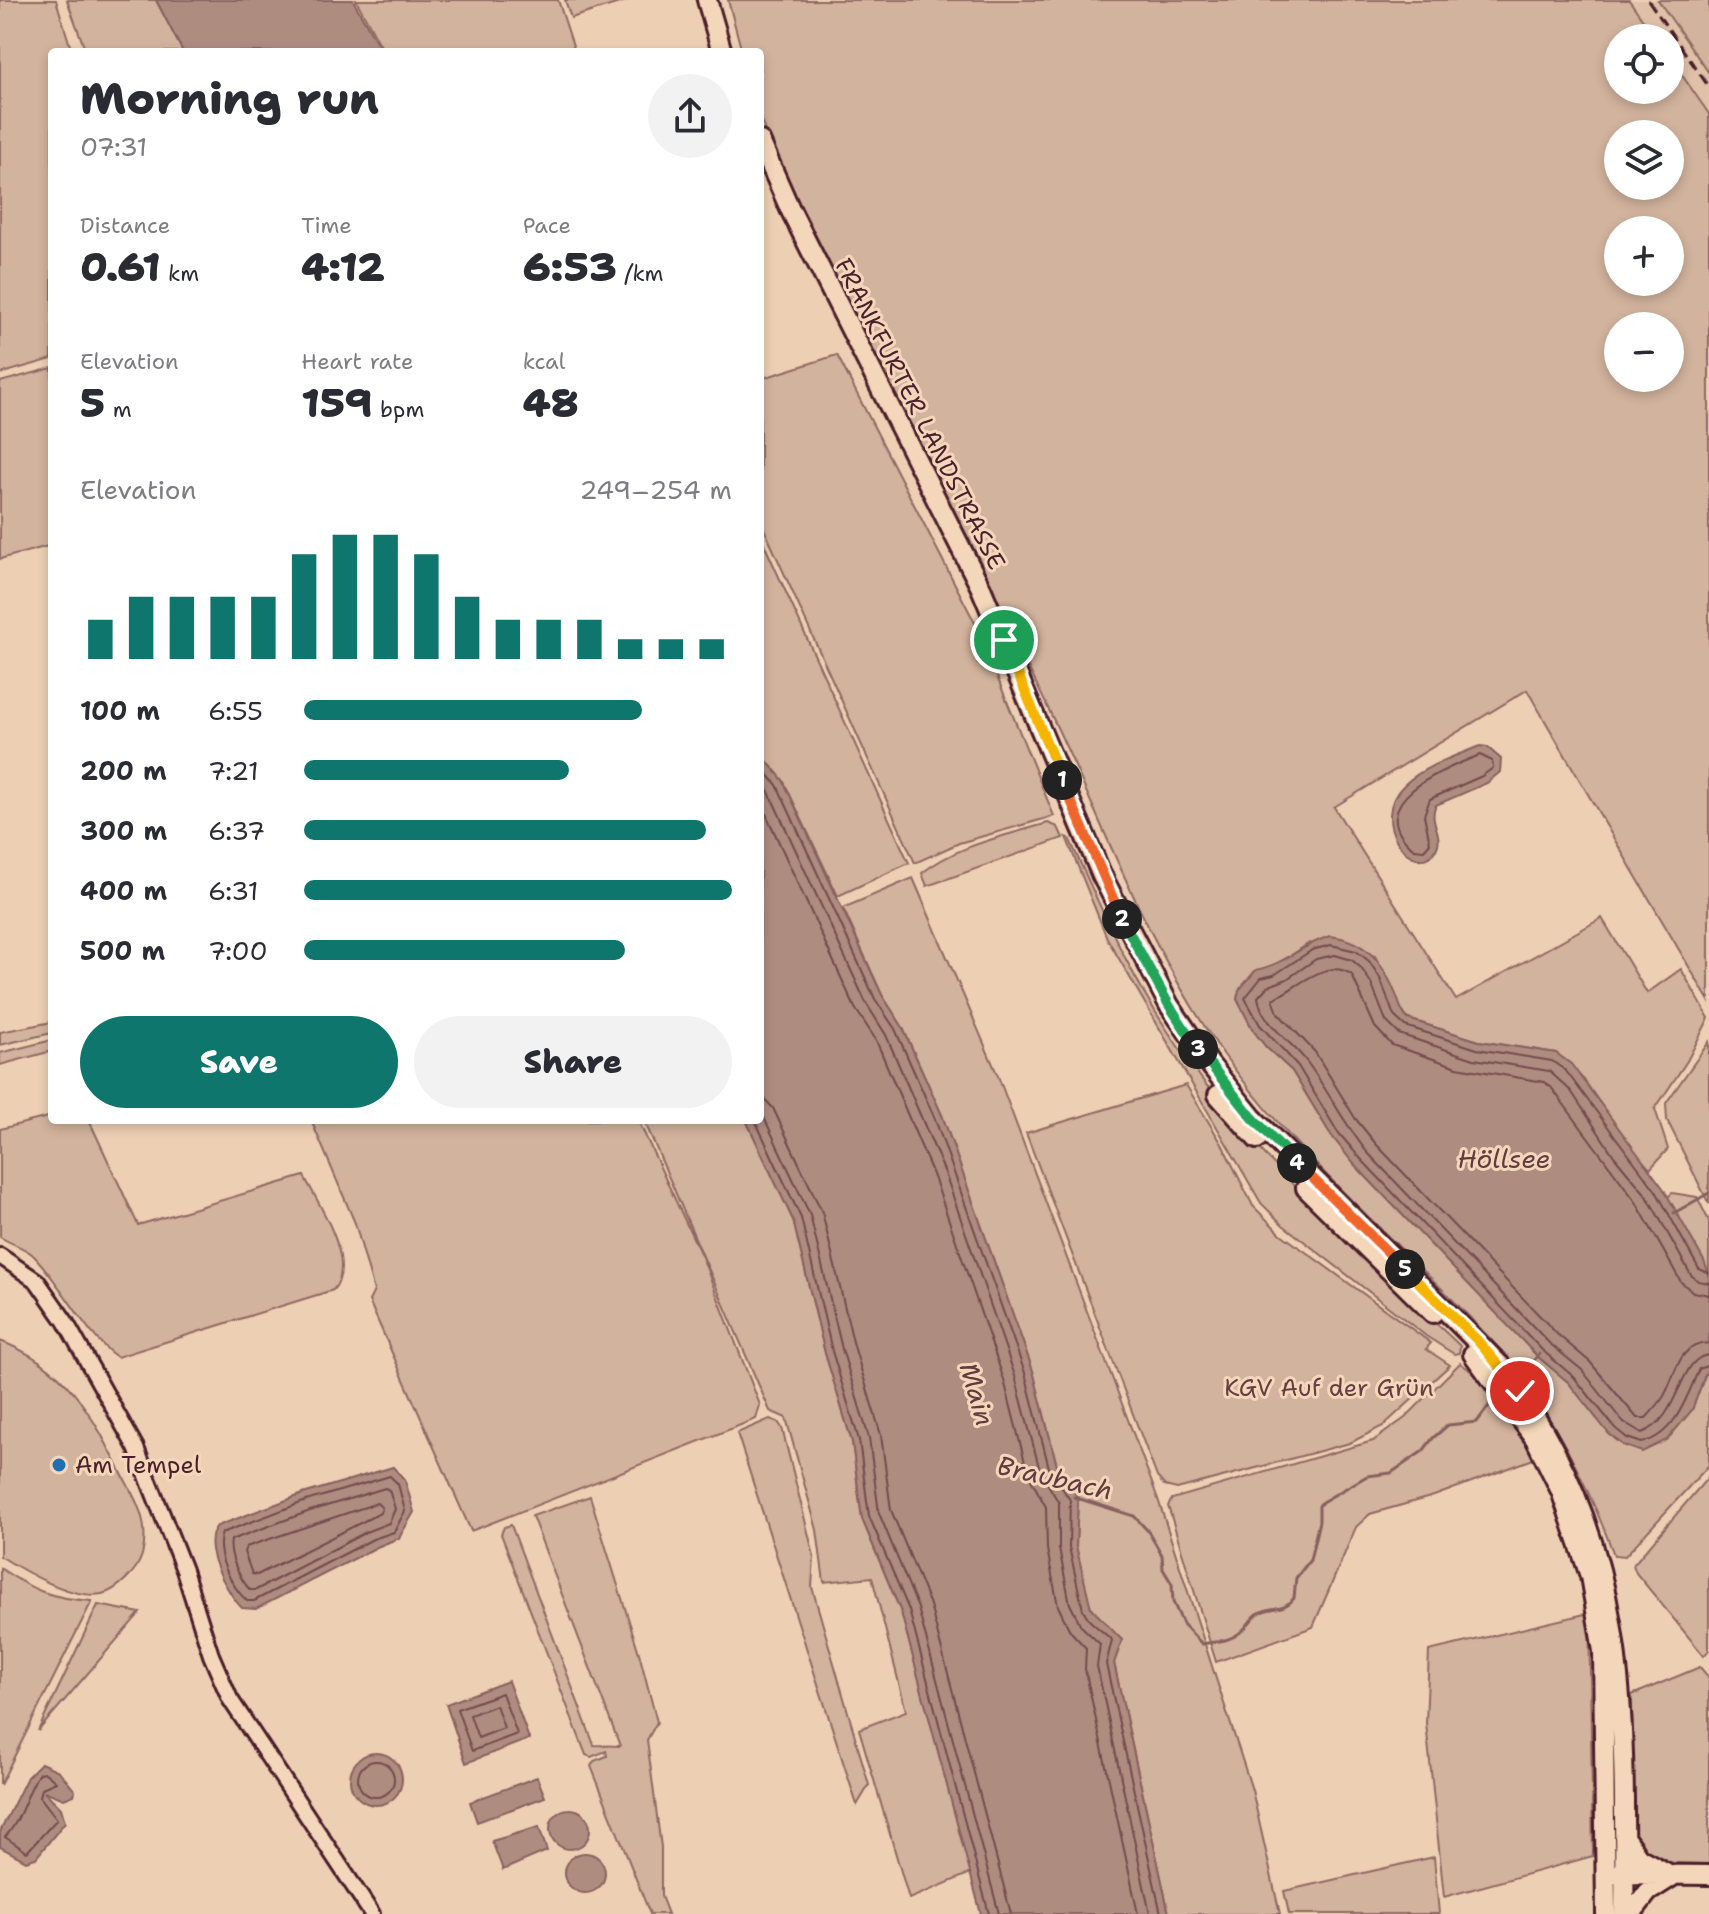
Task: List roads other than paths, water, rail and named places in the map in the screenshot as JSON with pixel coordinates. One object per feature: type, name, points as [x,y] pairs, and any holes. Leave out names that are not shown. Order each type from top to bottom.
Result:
[{"type":"main road","points":[[707,0],[721,48]]},
{"type":"main road","points":[[720,0],[733,48]]},
{"type":"main road","name":"FRANKFURTER LANDSTRASSE","points":[[764,150],[790,209],[981,588],[1102,876],[1169,1005],[1211,1066],[1252,1117],[1477,1340],[1520,1391],[1548,1436],[1586,1520],[1610,1607],[1621,1692],[1624,1837],[1606,1914]]},
{"type":"main road","name":"FRANKFURTER LANDSTRASSE","points":[[764,182],[972,596],[1096,890],[1158,1011],[1237,1118],[1469,1349],[1521,1416],[1547,1460],[1583,1549],[1600,1624],[1615,1874],[1624,1914]]},
{"type":"main road","points":[[1624,1837],[1639,1858],[1673,1876]]},
{"type":"main road","points":[[1615,1874],[1709,1875]]},
{"type":"main road","points":[[1631,1914],[1648,1892],[1673,1876]]},
{"type":"street","points":[[0,1256],[28,1273],[55,1305],[136,1448],[184,1570],[219,1676],[239,1716],[338,1859],[372,1914]]},
{"type":"water","points":[[156,0],[353,0],[380,48],[181,48]]},
{"type":"water","points":[[1480,746],[1487,747],[1501,759],[1500,772],[1487,783],[1436,805],[1434,817],[1439,839],[1435,851],[1426,858],[1416,858],[1406,853],[1392,830],[1390,815],[1394,799],[1404,785],[1421,772]]},
{"type":"water","name":"Main","points":[[764,758],[783,780],[882,995],[902,1026],[942,1115],[1033,1371],[1057,1466],[1078,1498],[1076,1546],[1091,1608],[1122,1640],[1114,1663],[1169,1914],[981,1914],[901,1612],[862,1519],[852,1442],[825,1353],[793,1220],[748,1124],[764,1124]]},
{"type":"water","name":"Höllsee","points":[[1330,936],[1343,938],[1364,948],[1380,964],[1408,1019],[1479,1041],[1556,1053],[1571,1064],[1663,1188],[1709,1274],[1709,1364],[1692,1410],[1667,1440],[1642,1452],[1623,1445],[1609,1434],[1568,1382],[1537,1356],[1354,1164],[1331,1135],[1292,1071],[1253,1030],[1237,999],[1239,990],[1256,970],[1276,964]]},
{"type":"water","points":[[393,1467],[405,1480],[414,1512],[399,1538],[256,1609],[242,1608],[229,1592],[213,1556],[213,1534],[217,1526],[303,1494]]},
{"type":"water","points":[[508,1681],[529,1739],[466,1763],[446,1704]]},
{"type":"water","points":[[376,1753],[394,1761],[402,1779],[394,1797],[376,1805],[358,1797],[350,1779],[358,1761]]},
{"type":"water","points":[[41,1763],[59,1771],[75,1791],[74,1795],[64,1799],[44,1791],[61,1808],[65,1822],[36,1858],[26,1861],[0,1847],[0,1832],[27,1777]]},
{"type":"water","points":[[537,1777],[545,1797],[477,1822],[470,1802]]},
{"type":"water","points":[[570,1809],[584,1815],[590,1829],[584,1843],[570,1849],[556,1843],[550,1829],[556,1815]]},
{"type":"water","points":[[539,1827],[547,1851],[503,1870],[492,1841]]},
{"type":"water","points":[[585,1853],[599,1859],[605,1873],[599,1887],[585,1893],[571,1887],[565,1873],[571,1859]]},
{"type":"waterway","name":"Braubach","points":[[1674,1213],[1709,1193]]},
{"type":"waterway","points":[[1524,1373],[1539,1354]]},
{"type":"waterway","name":"Braubach","points":[[1074,1497],[1134,1516],[1148,1531],[1162,1555],[1163,1569],[1172,1584],[1173,1602],[1183,1624],[1202,1644],[1224,1640],[1238,1634],[1258,1613],[1283,1607],[1294,1598],[1296,1578],[1310,1560],[1322,1502],[1367,1476],[1391,1473],[1423,1451],[1448,1425],[1477,1422],[1498,1399]]},
{"type":"railway","points":[[1648,0],[1709,87]]},
{"type":"place","name":"Am Tempel","points":[[59,1465]]},
{"type":"park label","name":"KGV Auf der Grün","points":[[1329,1388]]}]
